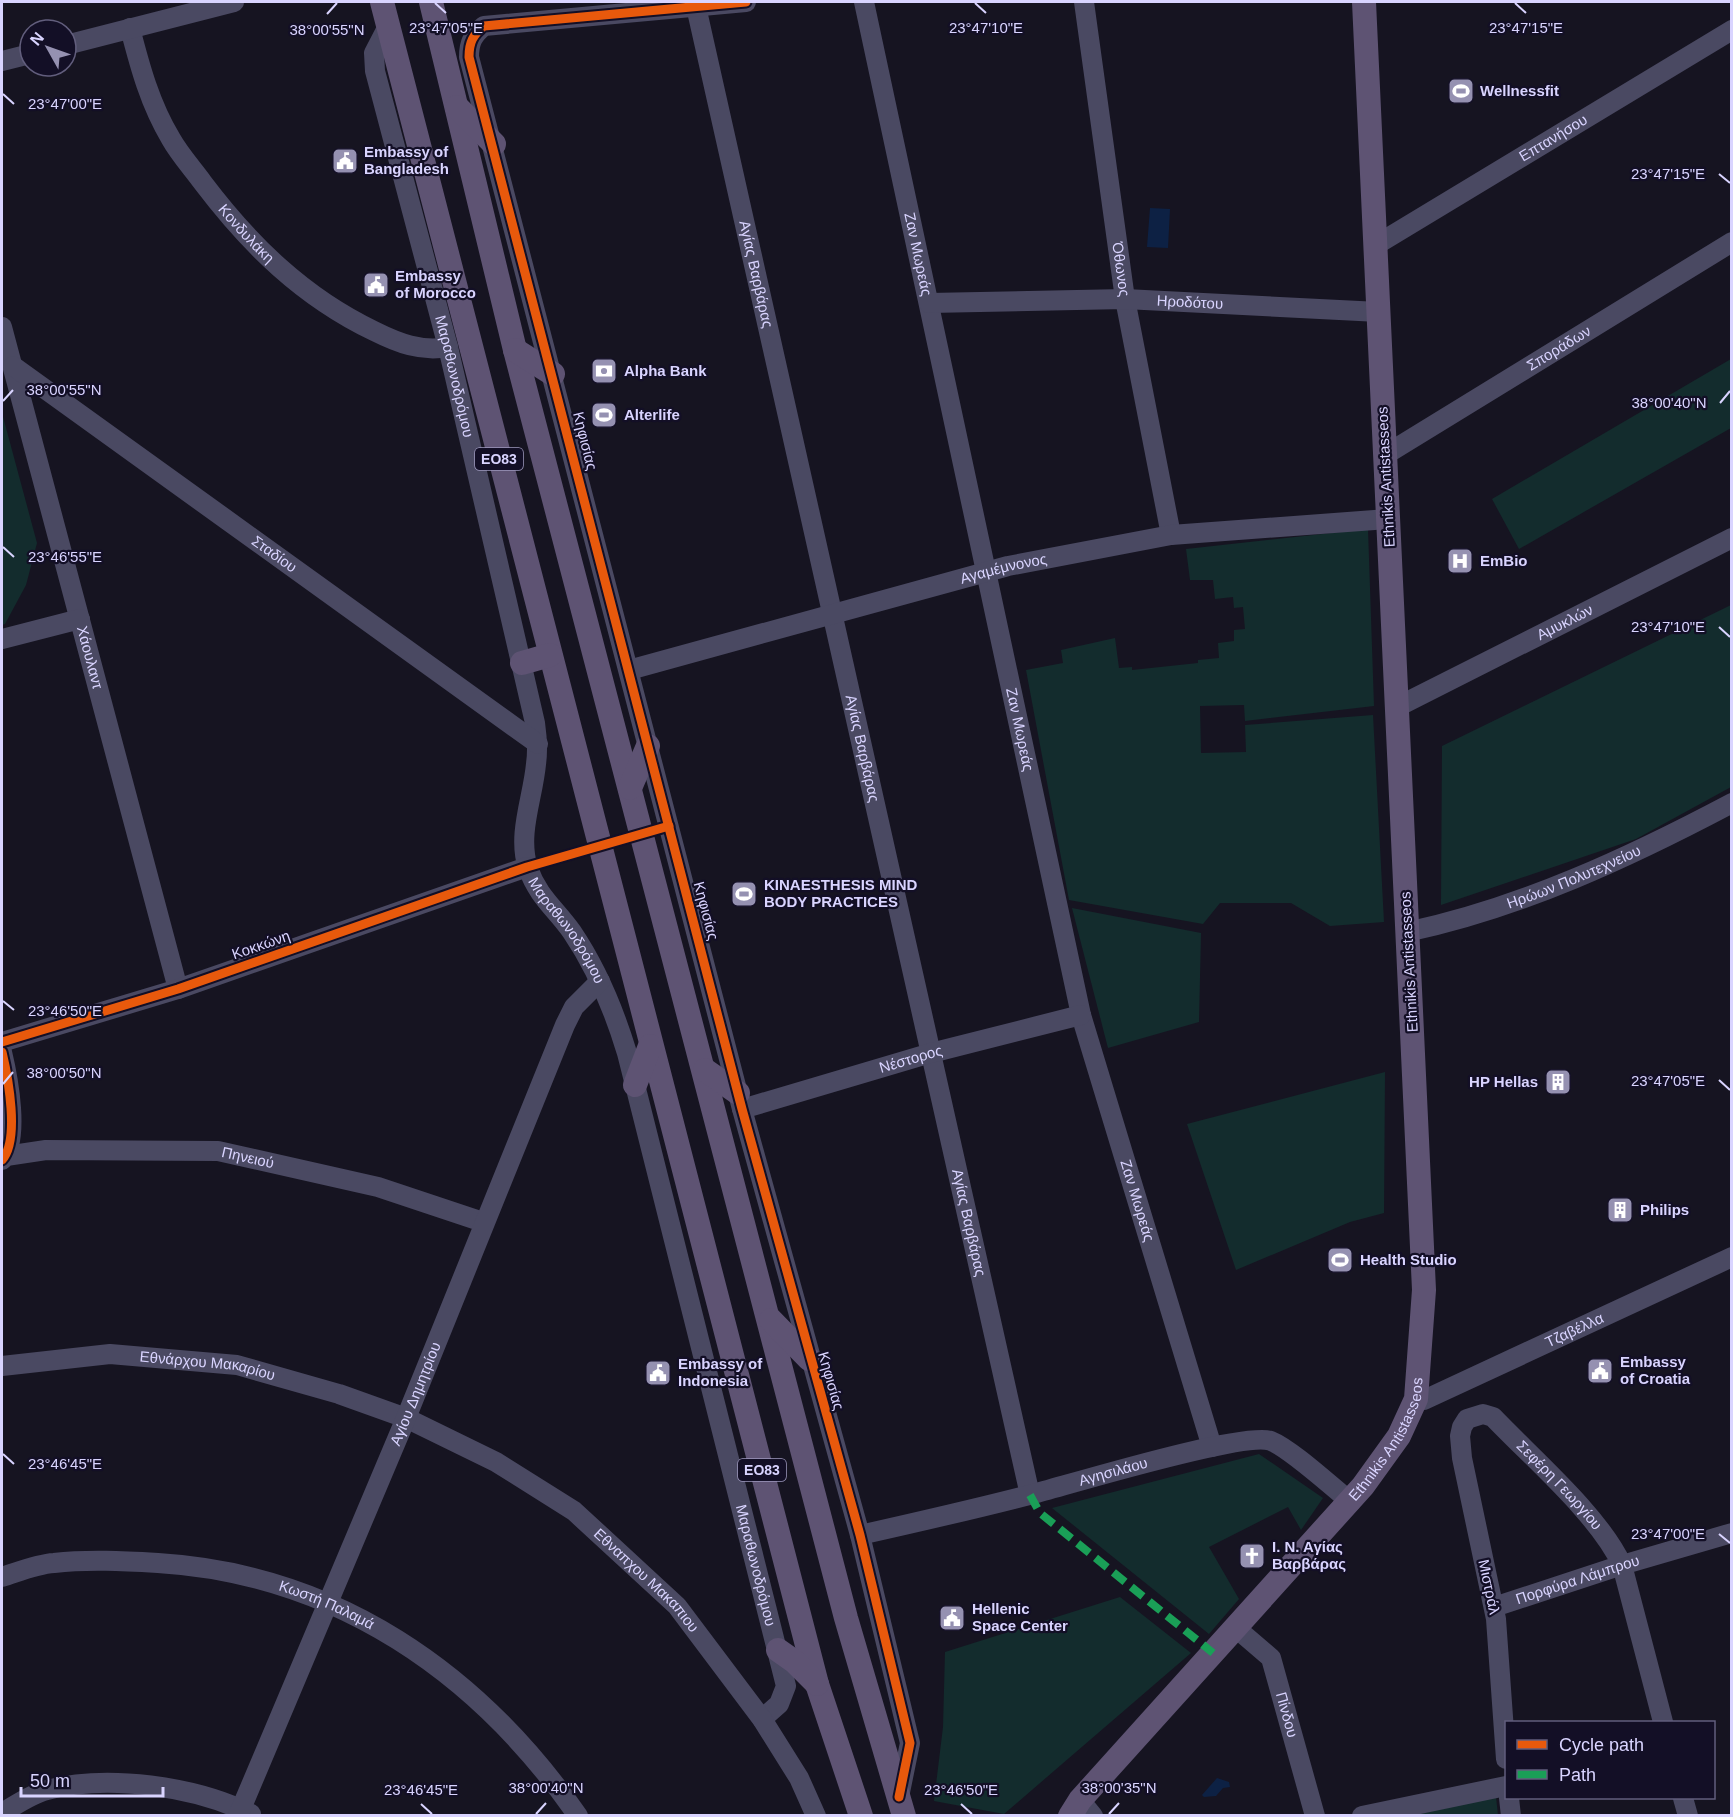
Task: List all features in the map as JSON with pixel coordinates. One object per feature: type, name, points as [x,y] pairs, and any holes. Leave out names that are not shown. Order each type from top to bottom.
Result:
[{"type":"main road","name":"ΕΟ83","points":[[382,2],[817,1684],[861,1815]]},
{"type":"main road","name":"Κηφισίας","points":[[431,2],[515,350],[770,1319],[846,1618],[904,1809]]},
{"type":"main road","name":"Ethnikis Antistasseos","points":[[1053,1815],[1081,1810],[1236,1628],[1351,1502],[1400,1436],[1416,1399],[1424,1290],[1364,2]]},
{"type":"main road","points":[[457,107],[494,144]]},
{"type":"main road","points":[[515,350],[553,374]]},
{"type":"main road","points":[[522,663],[550,655]]},
{"type":"main road","points":[[630,788],[648,746]]},
{"type":"main road","points":[[635,1085],[651,1046]]},
{"type":"main road","points":[[705,1070],[740,1101]]},
{"type":"main road","points":[[770,1319],[809,1359]]},
{"type":"main road","points":[[778,1650],[795,1662],[817,1684]]},
{"type":"street","points":[[78,42],[234,2]]},
{"type":"street","points":[[696,3],[746,2]]},
{"type":"street","name":"Ζαν Μωρεάς","points":[[864,2],[1081,1015],[1212,1447]]},
{"type":"street","name":"Όθωνος","points":[[1084,2],[1125,299],[1171,535]]},
{"type":"street","name":"Κηφισίας","points":[[696,3],[484,26],[474,34],[469,45],[470,57],[740,1101],[809,1359],[860,1534],[910,1743],[904,1809]]},
{"type":"street","name":"Αγίας Βαρβάρας","points":[[696,3],[830,613],[1030,1495]]},
{"type":"street","name":"Μαραθωνοδρόμου","points":[[388,26],[374,53],[375,71],[448,347],[522,663],[538,744],[526,818],[527,867],[539,895],[571,931],[600,981],[618,1021],[786,1686],[785,1695],[773,1712],[762,1719]]},
{"type":"street","name":"Κονδυλάκη","points":[[130,28],[144,83],[171,140],[232,220],[265,256],[303,289],[342,316],[388,338],[423,350],[448,347]]},
{"type":"street","name":"Επτανήσου","points":[[1376,245],[1731,30]]},
{"type":"street","points":[[2,61],[18,57]]},
{"type":"street","name":"Σποράδων","points":[[1385,455],[1731,242]]},
{"type":"street","name":"Ηροδότου","points":[[929,303],[1125,299],[1379,312]]},
{"type":"street","name":"Χάουλαντ","points":[[2,327],[178,989]]},
{"type":"street","name":"Σταδίου","points":[[13,366],[538,744]]},
{"type":"street","name":"Αγαμέμνονος","points":[[629,670],[985,572],[1171,535],[1388,519]]},
{"type":"street","name":"Αμυκλών","points":[[1397,707],[1731,537]]},
{"type":"street","points":[[2,639],[80,619]]},
{"type":"street","name":"Ηρώων Πολυτεχνείου","points":[[1407,932],[1436,926],[1557,885],[1627,855],[1731,803]]},
{"type":"street","name":"Κοκκώνη","points":[[2,1042],[178,989],[527,867]]},
{"type":"street","name":"Αγίου Δημητρίου","points":[[244,1813],[565,1024],[574,1007],[600,981]]},
{"type":"street","name":"Νέστορος","points":[[740,1101],[1081,1015]]},
{"type":"street","points":[[2,1052],[10,1101],[10,1144],[4,1158]]},
{"type":"street","name":"Πηνειού","points":[[4,1158],[46,1150],[219,1151],[378,1187],[483,1222]]},
{"type":"street","name":"Τζαβέλλα","points":[[1416,1399],[1424,1400],[1731,1257]]},
{"type":"street","name":"Εθνάρχου Μακαρίου","points":[[2,1366],[111,1354],[237,1365],[339,1394],[406,1418]]},
{"type":"street","name":"Σεφέρη Γεωργίου","points":[[1467,1419],[1483,1414],[1492,1417],[1594,1522],[1613,1545],[1622,1565],[1664,1721]]},
{"type":"street","name":"Εθναπχου Μακαπιου","points":[[406,1418],[496,1462],[574,1511],[676,1606],[762,1719],[799,1778],[816,1815]]},
{"type":"street","name":"Μιστράλ","points":[[1467,1419],[1460,1437],[1462,1458],[1494,1607],[1505,1746]]},
{"type":"street","name":"Αγησιλάου","points":[[860,1534],[1030,1495],[1212,1447],[1247,1440],[1271,1441],[1351,1502]]},
{"type":"street","name":"Πορφύρα Λάμπρου","points":[[1494,1607],[1622,1565],[1731,1533]]},
{"type":"street","name":"Κωστή Παλαμά","points":[[2,1577],[52,1563],[117,1561],[175,1564],[225,1571],[282,1586],[329,1603],[370,1623],[420,1653],[463,1686],[504,1723],[547,1771],[578,1815]]},
{"type":"street","name":"Πίνδου","points":[[1236,1628],[1271,1658],[1315,1815]]},
{"type":"street","points":[[2,1813],[45,1790],[85,1784],[137,1784],[197,1795],[244,1813]]},
{"type":"street","points":[[1362,1815],[1505,1786]]},
{"type":"street","points":[[1509,1799],[1511,1815]]},
{"type":"street","points":[[1684,1799],[1688,1815]]},
{"type":"green space","points":[[1731,359],[1731,428],[1519,549],[1492,499]]},
{"type":"green space","points":[[2,413],[37,543],[26,585],[5,624],[2,625]]},
{"type":"green space","points":[[1368,529],[1374,706],[1245,721],[1244,705],[1200,706],[1201,753],[1246,752],[1245,725],[1373,715],[1384,922],[1330,926],[1291,903],[1220,903],[1203,924],[1069,900],[1026,670],[1063,663],[1061,650],[1115,638],[1119,668],[1132,667],[1132,670],[1198,663],[1198,660],[1219,658],[1218,643],[1234,641],[1234,630],[1245,629],[1243,607],[1234,608],[1233,597],[1215,599],[1213,580],[1190,580],[1186,549]]},
{"type":"green space","points":[[1731,605],[1731,787],[1636,839],[1441,905],[1442,746]]},
{"type":"green space","points":[[1072,908],[1201,933],[1199,1022],[1108,1048]]},
{"type":"green space","points":[[1385,1072],[1384,1213],[1350,1222],[1236,1270],[1187,1124]]},
{"type":"green space","points":[[1259,1454],[1323,1498],[1301,1530],[1288,1507],[1209,1547],[1239,1599],[1209,1634],[1052,1508]]},
{"type":"green space","points":[[1120,1597],[1191,1653],[1004,1814],[934,1801],[943,1727],[945,1652]]},
{"type":"green space","points":[[1496,1797],[1498,1815],[1410,1816]]},
{"type":"water","points":[[1150,208],[1170,209],[1168,248],[1147,247]]},
{"type":"water","points":[[1217,1778],[1229,1782],[1230,1787],[1223,1788],[1216,1796],[1204,1797],[1202,1795]]},
{"type":"marked path","points":[[1030,1495],[1040,1513],[1213,1653]]},
{"type":"cycle path","points":[[746,2],[484,26],[472,39],[469,57],[742,1109],[860,1535],[910,1743],[899,1797]]},
{"type":"cycle path","points":[[2,1042],[178,989],[527,867],[669,826]]},
{"type":"cycle path","points":[[2,1052],[11,1108],[10,1138],[2,1160]]},
{"type":"place","name":"Wellnessfit","points":[[1461,91]]},
{"type":"place","name":"Embassy of Bangladesh","points":[[345,161]]},
{"type":"place","name":"Embassy of Morocco","points":[[376,285]]},
{"type":"place","name":"Alpha Bank","points":[[604,371]]},
{"type":"place","name":"Alterlife","points":[[604,415]]},
{"type":"place","name":"EmBio","points":[[1460,561]]},
{"type":"place","name":"KINAESTHESIS MIND BODY PRACTICES","points":[[744,894]]},
{"type":"place","name":"HP Hellas","points":[[1558,1082]]},
{"type":"place","name":"Philips","points":[[1620,1210]]},
{"type":"place","name":"Health Studio","points":[[1340,1260]]},
{"type":"place","name":"Embassy of Croatia","points":[[1600,1371]]},
{"type":"place","name":"Embassy of Indonesia","points":[[658,1373]]},
{"type":"place","name":"Ι. Ν. Αγίας Βαρβάρας","points":[[1252,1556]]},
{"type":"place","name":"Hellenic Space Center","points":[[952,1618]]}]
